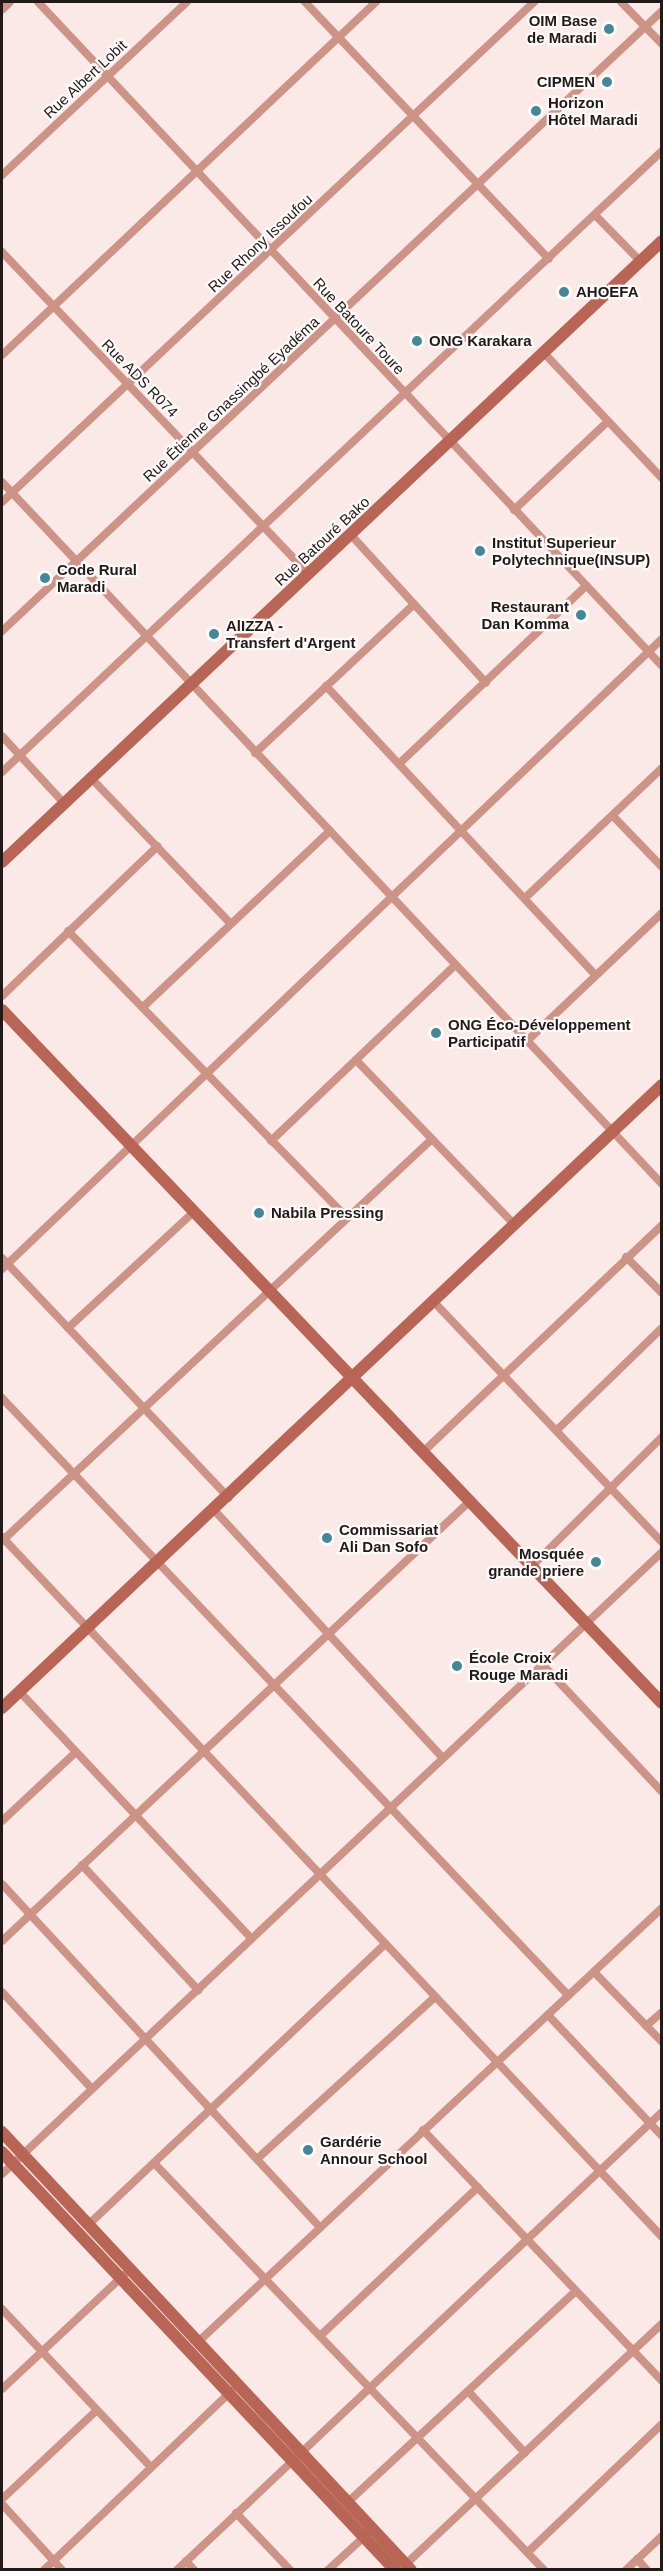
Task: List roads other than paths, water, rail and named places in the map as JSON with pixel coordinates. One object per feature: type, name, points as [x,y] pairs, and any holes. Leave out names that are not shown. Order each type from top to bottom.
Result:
[{"type":"street","points":[[2,10],[10,2]]},
{"type":"street","name":"Rue Batoure Toure","points":[[38,2],[335,321],[662,666]]},
{"type":"street","name":"Rue Albert Lobit","points":[[2,175],[187,2]]},
{"type":"street","points":[[304,2],[549,259]]},
{"type":"street","points":[[2,355],[195,168],[376,2]]},
{"type":"street","name":"Rue Rhony Issoufou","points":[[2,502],[273,252],[534,2]]},
{"type":"street","points":[[621,2],[662,44]]},
{"type":"street","name":"Rue Étienne Gnassingbé Eyadéma","points":[[2,631],[335,321],[662,11]]},
{"type":"street","points":[[2,772],[662,151]]},
{"type":"street","points":[[595,215],[640,261]]},
{"type":"street","name":"Rue Batouré Bako","points":[[2,862],[189,683],[351,535],[662,241]]},
{"type":"street","name":"Rue ADS R074","points":[[2,252],[309,574]]},
{"type":"street","points":[[544,353],[662,478]]},
{"type":"street","points":[[514,510],[607,422]]},
{"type":"street","points":[[2,482],[662,1184]]},
{"type":"street","points":[[351,535],[486,683]]},
{"type":"street","points":[[400,763],[586,586]]},
{"type":"street","points":[[255,753],[414,604]]},
{"type":"street","points":[[229,1498],[3,1263],[206,1074],[662,639]]},
{"type":"street","points":[[326,686],[595,974]]},
{"type":"street","points":[[2,736],[63,802]]},
{"type":"street","points":[[525,898],[662,768]]},
{"type":"street","points":[[90,777],[230,923]]},
{"type":"street","points":[[613,816],[662,867]]},
{"type":"street","points":[[143,1007],[330,831]]},
{"type":"street","points":[[2,996],[158,846]]},
{"type":"street","points":[[527,1041],[595,974],[662,913]]},
{"type":"street","points":[[68,931],[346,1217]]},
{"type":"street","points":[[271,1141],[455,965]]},
{"type":"street","points":[[2,1010],[353,1375],[661,1703]]},
{"type":"street","points":[[356,1060],[514,1224]]},
{"type":"street","points":[[2,1708],[229,1498],[353,1375],[662,1085]]},
{"type":"street","points":[[431,1140],[269,1287],[2,1539],[662,2237]]},
{"type":"street","points":[[68,1328],[195,1211]]},
{"type":"street","points":[[424,1451],[662,1225]]},
{"type":"street","points":[[626,1257],[662,1293]]},
{"type":"street","points":[[433,1301],[558,1429],[662,1542]]},
{"type":"street","points":[[558,1429],[662,1328]]},
{"type":"street","points":[[2,1398],[568,1995]]},
{"type":"street","points":[[532,1566],[662,1437]]},
{"type":"street","points":[[2,1941],[471,1500]]},
{"type":"street","points":[[214,1511],[442,1757]]},
{"type":"street","points":[[2,2174],[198,1990],[388,1805],[660,1556]]},
{"type":"street","points":[[542,1664],[662,1792]]},
{"type":"street","points":[[19,1691],[251,1938]]},
{"type":"street","points":[[2,1821],[76,1752]]},
{"type":"street","points":[[82,1865],[198,1990]]},
{"type":"street","points":[[2,1884],[320,2227]]},
{"type":"street","points":[[198,2342],[662,1908]]},
{"type":"street","points":[[88,2225],[385,1944]]},
{"type":"street","points":[[594,1972],[662,2042]]},
{"type":"street","points":[[2,1992],[92,2089]]},
{"type":"street","points":[[257,2159],[435,1997]]},
{"type":"street","points":[[646,2026],[662,2012]]},
{"type":"street","points":[[548,2014],[662,2136]]},
{"type":"street","points":[[177,2570],[662,2112]]},
{"type":"street","points":[[423,2130],[662,2381]]},
{"type":"street","points":[[2,2132],[88,2225],[125,2274],[368,2533],[404,2568],[662,2324]]},
{"type":"street","points":[[2,2152],[125,2274],[198,2342],[233,2389]]},
{"type":"street","points":[[154,2163],[544,2570]]},
{"type":"street","points":[[320,2336],[478,2187]]},
{"type":"street","points":[[2,2389],[125,2274]]},
{"type":"street","points":[[348,2502],[575,2292]]},
{"type":"street","points":[[2,2309],[151,2467]]},
{"type":"street","points":[[44,2570],[233,2389]]},
{"type":"street","points":[[468,2391],[525,2453]]},
{"type":"street","points":[[2,2499],[97,2410]]},
{"type":"street","points":[[528,2552],[662,2424]]},
{"type":"street","points":[[296,2456],[348,2502],[368,2533]]},
{"type":"street","points":[[2,2504],[62,2570]]},
{"type":"street","points":[[236,2513],[290,2570]]},
{"type":"street","points":[[328,2570],[368,2533]]},
{"type":"street","points":[[626,2570],[662,2536]]},
{"type":"street","points":[[637,2559],[647,2570]]},
{"type":"street","points":[[186,2561],[194,2570]]},
{"type":"place","name":"OIM Base de Maradi","points":[[609,29]]},
{"type":"place","name":"CIPMEN","points":[[607,82]]},
{"type":"place","name":"Horizon Hôtel Maradi","points":[[536,111]]},
{"type":"place","name":"AHOEFA","points":[[564,292]]},
{"type":"place","name":"ONG Karakara","points":[[417,341]]},
{"type":"place","name":"Institut Superieur Polytechnique(INSUP)","points":[[480,551]]},
{"type":"place","name":"Code Rural Maradi","points":[[45,578]]},
{"type":"place","name":"Restaurant Dan Komma","points":[[581,615]]},
{"type":"place","name":"AlIZZA - Transfert d'Argent","points":[[214,634]]},
{"type":"place","name":"ONG Éco-Développement Participatif","points":[[436,1033]]},
{"type":"place","name":"Nabila Pressing","points":[[259,1213]]},
{"type":"place","name":"Commissariat Ali Dan Sofo","points":[[327,1538]]},
{"type":"place","name":"Mosquée grande priere","points":[[596,1562]]},
{"type":"place","name":"École Croix Rouge Maradi","points":[[457,1666]]},
{"type":"place","name":"Gardérie Annour School","points":[[308,2150]]}]
